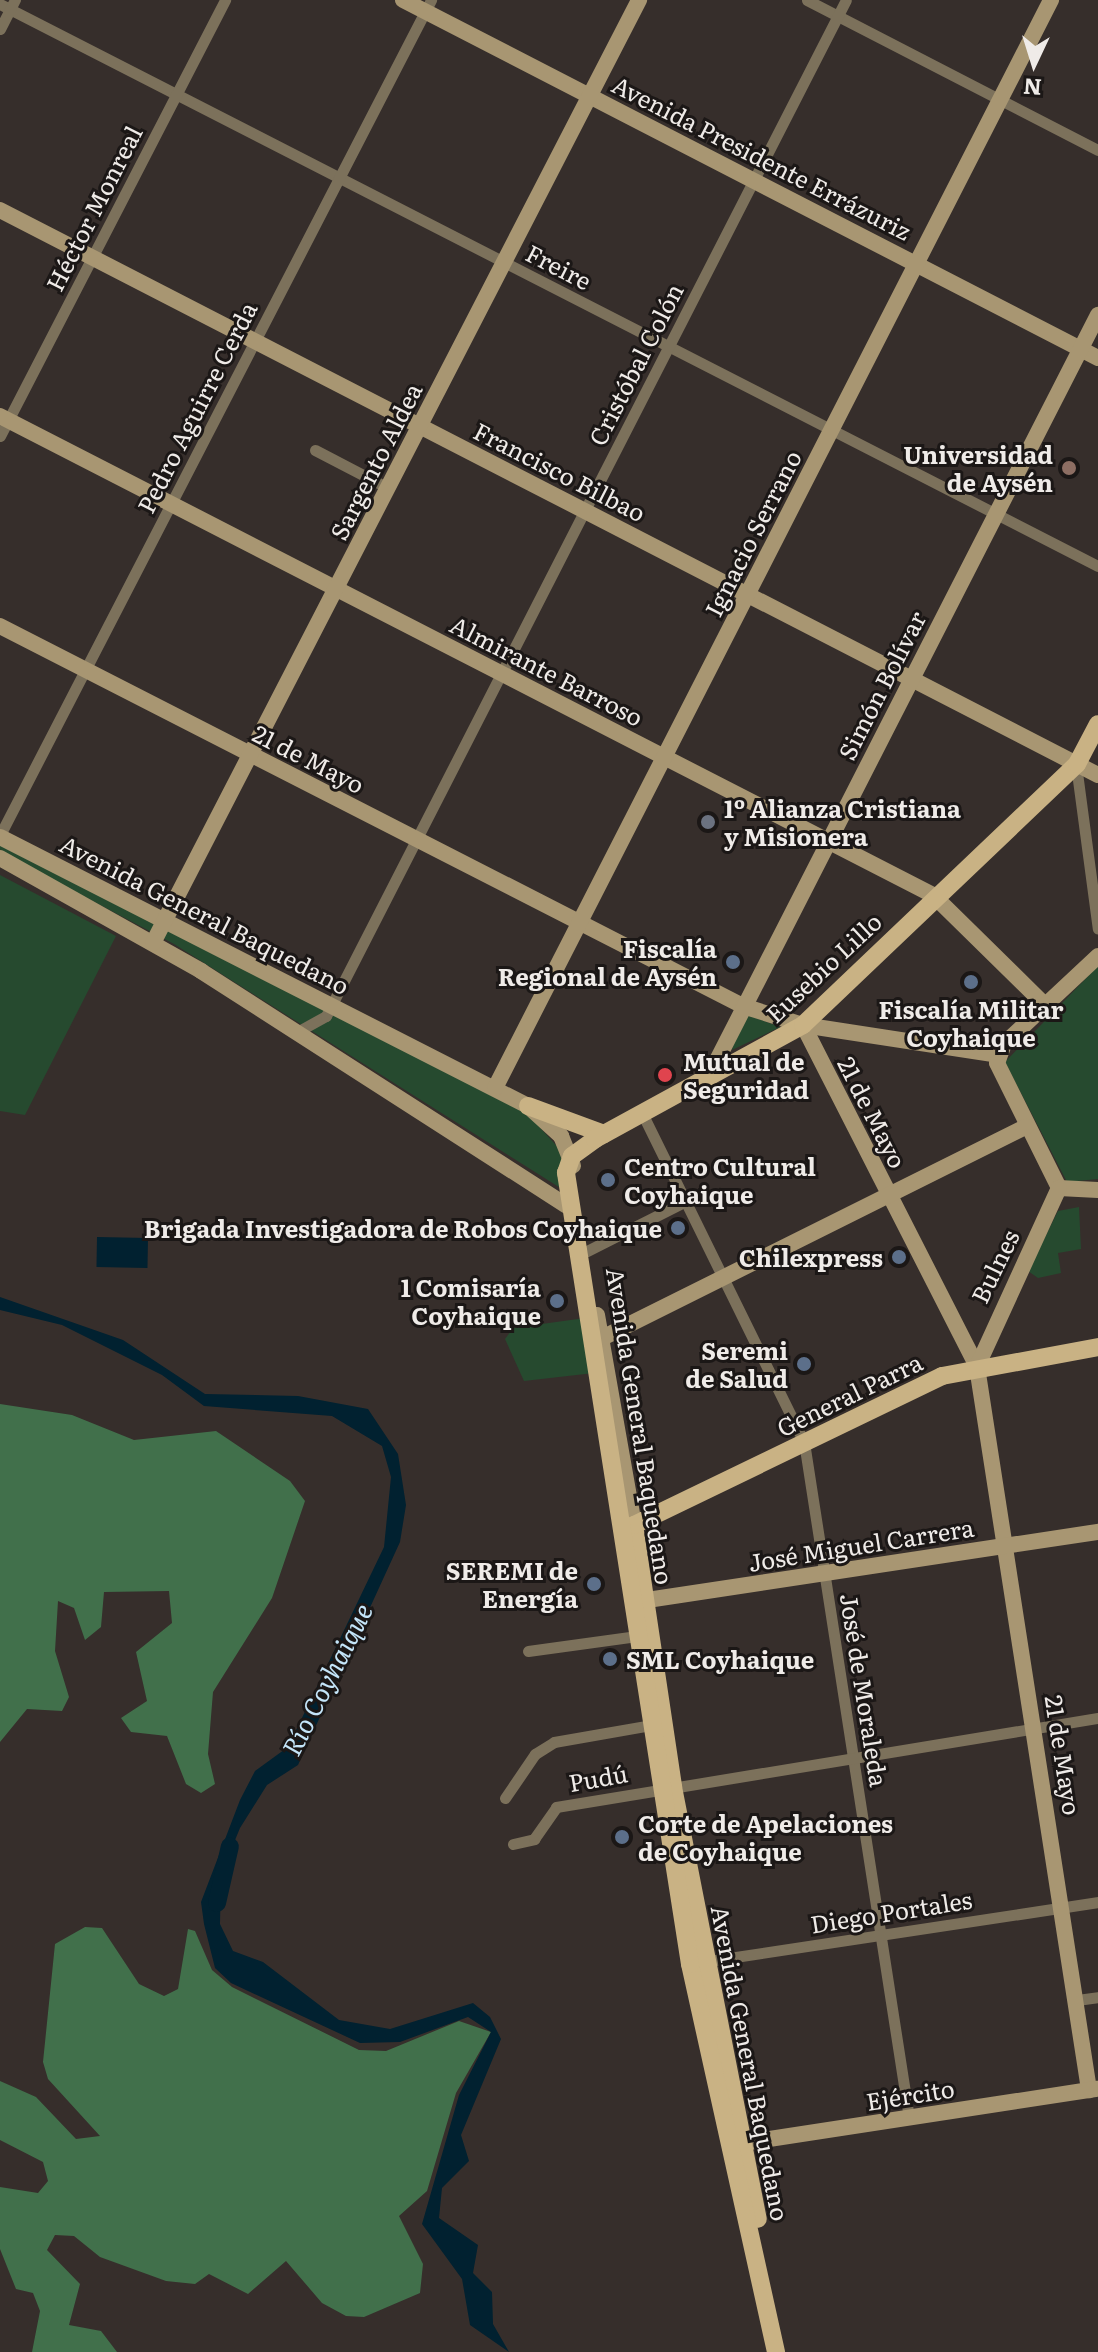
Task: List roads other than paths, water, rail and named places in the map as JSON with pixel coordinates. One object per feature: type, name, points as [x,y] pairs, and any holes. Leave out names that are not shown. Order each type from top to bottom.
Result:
[{"type":"main road","name":"Eusebio Lillo","points":[[572,1156],[604,1134],[803,1025],[933,895],[1077,764],[1098,724]]},
{"type":"main road","points":[[528,1106],[604,1134]]},
{"type":"main road","points":[[566,1205],[572,1156]]},
{"type":"main road","name":"Avenida General Baquedano","points":[[566,1205],[597,1342],[617,1515],[639,1602],[637,1636],[651,1725],[667,1787]]},
{"type":"main road","name":"General Parra","points":[[634,1525],[942,1376],[977,1367],[1098,1347]]},
{"type":"main road","points":[[617,1515],[634,1525]]},
{"type":"main road","name":"Avenida General Baquedano","points":[[634,1525],[639,1602],[697,1963],[780,2348]]},
{"type":"street","name":"Héctor Monreal","points":[[3,424],[225,0]]},
{"type":"street","name":"Avenida Presidente Errázuriz","points":[[403,0],[428,6],[590,96],[1098,358]]},
{"type":"street","name":"Sargento Aldea","points":[[153,943],[639,0]]},
{"type":"street","points":[[807,0],[1098,150]]},
{"type":"street","name":"Cristóbal Colón","points":[[297,1032],[319,1025],[331,1004],[846,0]]},
{"type":"street","name":"Ignacio Serrano","points":[[495,1088],[1051,0]]},
{"type":"street","name":"Freire","points":[[8,4],[176,94],[1098,566]]},
{"type":"street","points":[[0,29],[8,4]]},
{"type":"street","name":"Pedro Aguirre Cerda","points":[[0,836],[428,6]]},
{"type":"street","name":"Francisco Bilbao","points":[[0,210],[1098,775]]},
{"type":"street","name":"Simón Bolívar","points":[[708,1078],[1098,315]]},
{"type":"street","name":"Almirante Barroso","points":[[3,424],[171,504],[933,895],[1044,1004]]},
{"type":"street","points":[[315,450],[388,488]]},
{"type":"street","name":"21 de Mayo","points":[[0,626],[743,1006],[803,1025],[977,1367],[1093,2090]]},
{"type":"street","points":[[1077,764],[1098,929]]},
{"type":"street","name":"Avenida General Baquedano","points":[[0,836],[528,1106],[572,1156],[597,1342],[634,1525]]},
{"type":"street","name":"Avenida General Baquedano","points":[[0,858],[153,943],[566,1205]]},
{"type":"street","points":[[1098,956],[1044,1004],[998,1055],[1000,1076],[1059,1188],[1098,1190]]},
{"type":"street","points":[[803,1025],[998,1055]]},
{"type":"street","name":"José de Moraleda","points":[[642,1113],[804,1442],[909,2118]]},
{"type":"street","points":[[597,1342],[1026,1127]]},
{"type":"street","name":"Bulnes","points":[[977,1367],[989,1332],[1059,1188]]},
{"type":"street","points":[[587,1251],[684,1202]]},
{"type":"street","points":[[957,1332],[989,1332]]},
{"type":"street","name":"José Miguel Carrera","points":[[639,1602],[1098,1532]]},
{"type":"street","points":[[528,1651],[637,1636]]},
{"type":"street","name":"Pudú","points":[[513,1844],[534,1839],[556,1807],[1098,1718]]},
{"type":"street","points":[[505,1798],[535,1754],[554,1742],[651,1725]]},
{"type":"street","name":"Diego Portales","points":[[697,1963],[1098,1902]]},
{"type":"street","points":[[1077,2000],[1098,1997]]},
{"type":"street","name":"Ejército","points":[[736,2144],[1093,2090]]},
{"type":"water","points":[[97,1237],[148,1238],[147,1268],[96,1267]]},
{"type":"water","points":[[0,1297],[123,1340],[205,1394],[298,1396],[368,1409],[398,1454],[406,1505],[400,1542],[298,1765],[267,1785],[240,1828],[221,1874],[220,1924],[233,1951],[263,1962],[339,2020],[390,2029],[473,2003],[490,2017],[501,2039],[461,2135],[469,2161],[442,2188],[439,2218],[478,2245],[473,2273],[492,2292],[493,2324],[509,2352],[470,2325],[462,2279],[422,2224],[459,2095],[491,2032],[468,2017],[400,2042],[360,2043],[231,1983],[215,1968],[204,1924],[201,1902],[240,1800],[255,1771],[288,1747],[384,1547],[391,1477],[382,1446],[332,1416],[204,1406],[162,1375],[62,1325],[0,1310]]},
{"type":"waterway","name":"Río Coyhaique","points":[[217,1903],[230,1846]]},
{"type":"place","name":"Universidad de Aysén","points":[[1069,468]]},
{"type":"place","name":"1º Alianza Cristiana y Misionera","points":[[708,822]]},
{"type":"place","name":"Fiscalía Regional de Aysén","points":[[733,962]]},
{"type":"place","name":"Fiscalía Militar Coyhaique","points":[[971,982]]},
{"type":"place","name":"Mutual de Seguridad","points":[[665,1075]]},
{"type":"place","name":"Centro Cultural Coyhaique","points":[[608,1180]]},
{"type":"place","name":"Brigada Investigadora de Robos Coyhaique","points":[[678,1228]]},
{"type":"place","name":"Chilexpress","points":[[899,1257]]},
{"type":"place","name":"1 Comisaría Coyhaique","points":[[557,1301]]},
{"type":"place","name":"Seremi de Salud","points":[[804,1364]]},
{"type":"place","name":"SEREMI de Energía","points":[[594,1584]]},
{"type":"place","name":"SML Coyhaique","points":[[610,1659]]},
{"type":"place","name":"Corte de Apelaciones de Coyhaique","points":[[622,1837]]}]
